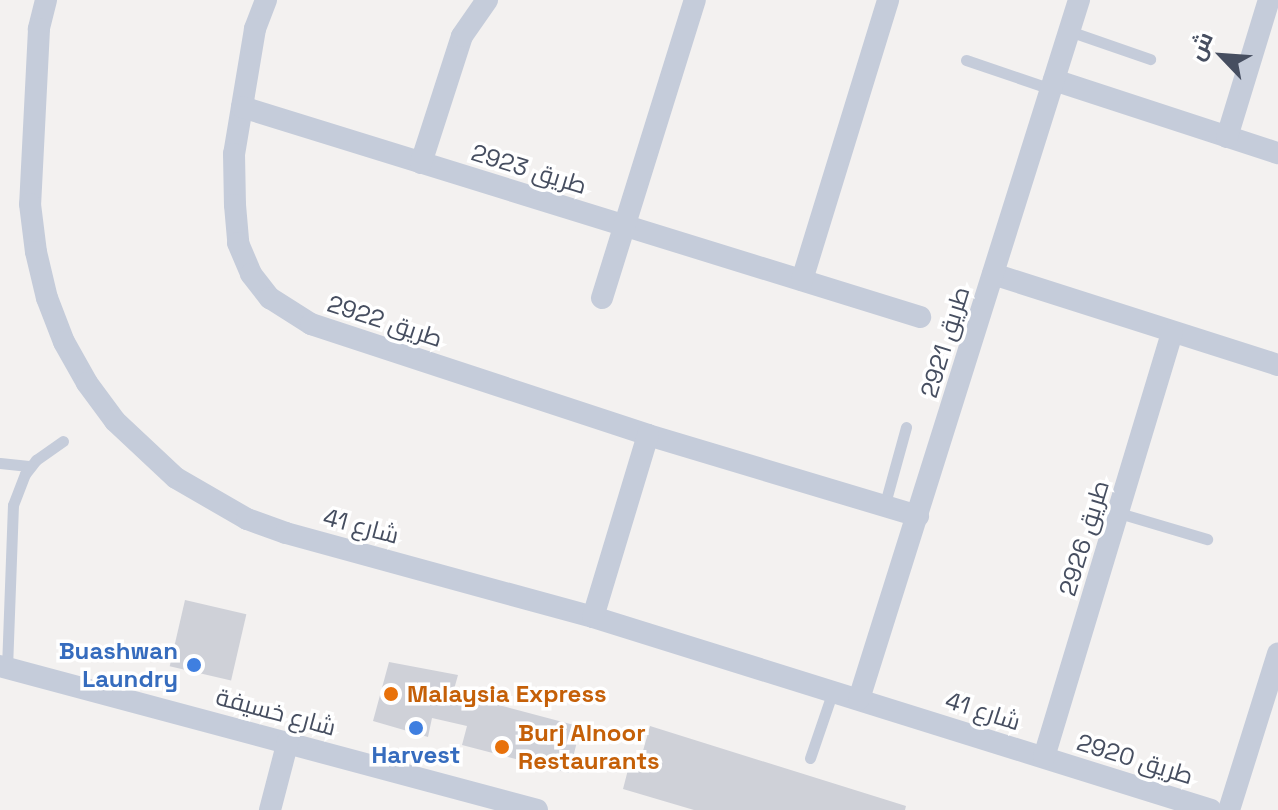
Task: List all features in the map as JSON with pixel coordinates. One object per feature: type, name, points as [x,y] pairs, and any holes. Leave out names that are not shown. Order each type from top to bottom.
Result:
[{"type":"street","name":"شارع 41","points":[[46,0],[39,29],[30,204],[36,252],[47,298],[64,342],[87,383],[115,421],[176,478],[247,519],[286,533],[593,617],[1044,757]]},
{"type":"street","name":"طريق 2922","points":[[266,0],[255,29],[234,154],[238,243],[251,274],[270,298],[311,324],[648,435],[918,516]]},
{"type":"street","points":[[421,163],[462,36],[487,0]]},
{"type":"street","points":[[602,298],[695,0]]},
{"type":"street","points":[[802,280],[888,0]]},
{"type":"street","name":"طريق 2921","points":[[859,699],[1079,0]]},
{"type":"street","points":[[1227,137],[1269,0]]},
{"type":"street","points":[[1052,84],[1278,153]]},
{"type":"street","name":"طريق 2923","points":[[242,107],[920,317]]},
{"type":"street","points":[[993,274],[1278,365]]},
{"type":"street","name":"طريق 2926","points":[[1044,757],[1172,333]]},
{"type":"street","points":[[593,617],[648,435]]},
{"type":"street","points":[[1229,810],[1278,654]]},
{"type":"street","name":"شارع خسيفة","points":[[4,667],[537,810]]},
{"type":"street","points":[[270,810],[288,741]]},
{"type":"street","name":"طريق 2920","points":[[1044,757],[1152,801],[1211,810]]},
{"type":"lane","points":[[1069,31],[1150,59]]},
{"type":"lane","points":[[966,60],[1052,84]]},
{"type":"lane","points":[[884,507],[906,427]]},
{"type":"lane","points":[[4,667],[13,505],[31,466],[63,441]]},
{"type":"lane","points":[[0,463],[31,466]]},
{"type":"lane","points":[[1119,513],[1207,539]]},
{"type":"lane","points":[[810,758],[833,691]]},
{"type":"building","points":[[185,600],[246,614],[231,680],[170,666]]},
{"type":"building","points":[[389,662],[458,675],[453,693],[574,725],[572,732],[579,734],[569,773],[462,745],[467,726],[432,718],[428,737],[373,721]]},
{"type":"building","points":[[650,726],[906,806],[905,810],[694,810],[623,789],[630,762],[639,765]]},
{"type":"place","name":"Buashwan Laundry","points":[[194,665]]},
{"type":"place","name":"Malaysia Express","points":[[391,694]]},
{"type":"place","name":"Harvest","points":[[416,728]]},
{"type":"place","name":"Burj Alnoor Restaurants","points":[[502,747]]}]
